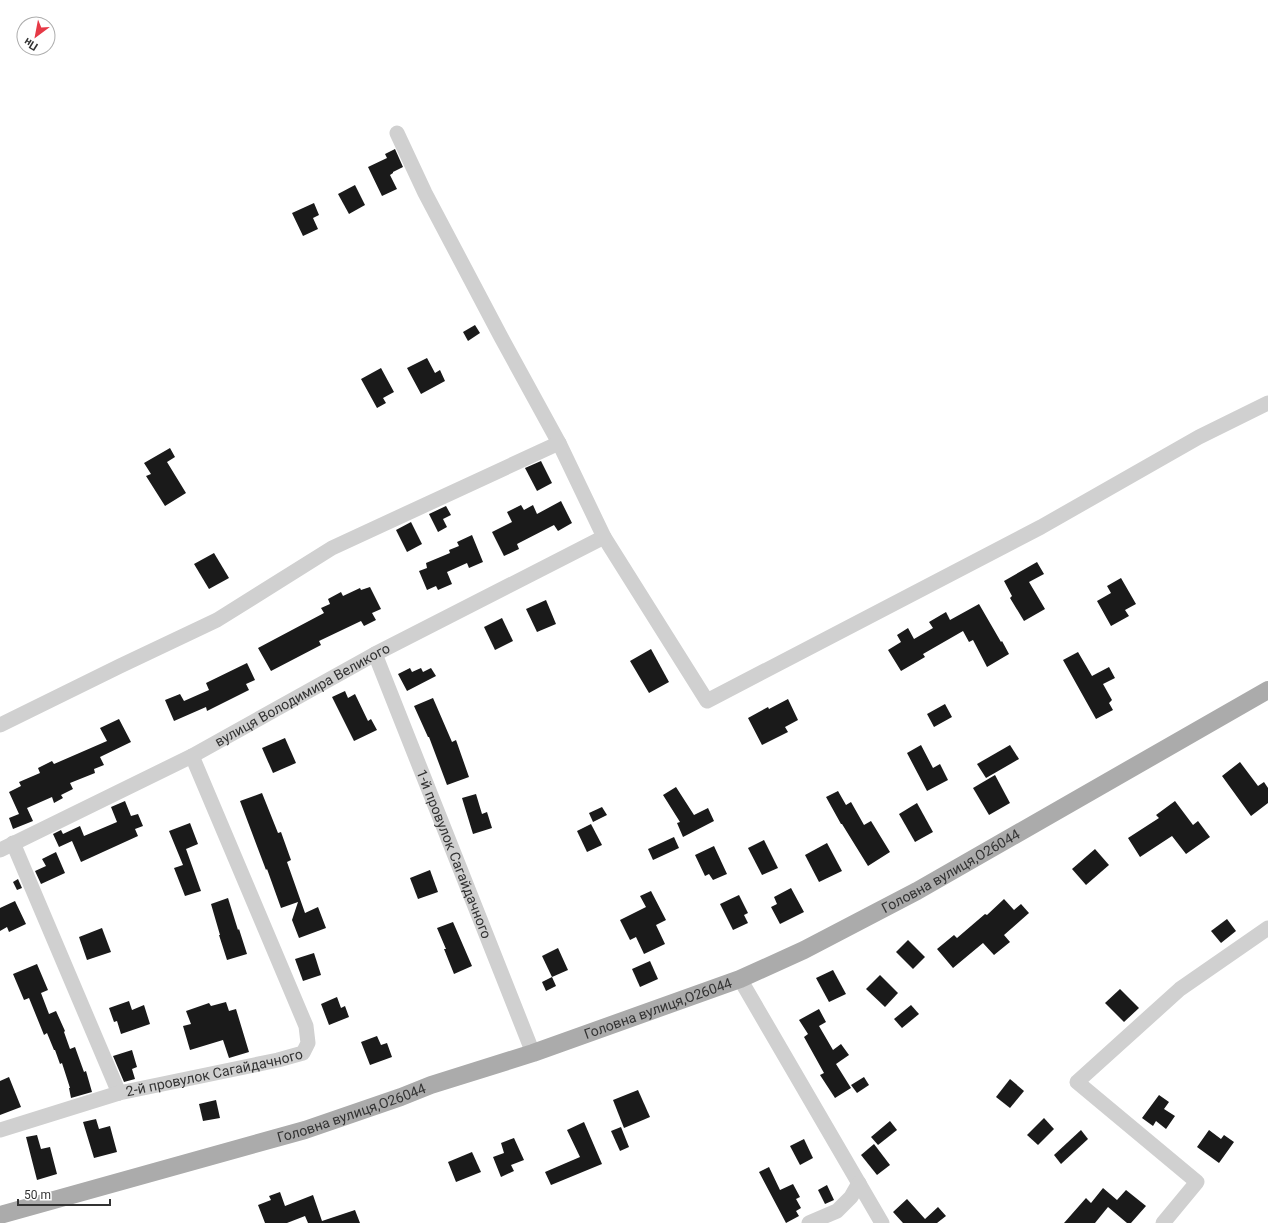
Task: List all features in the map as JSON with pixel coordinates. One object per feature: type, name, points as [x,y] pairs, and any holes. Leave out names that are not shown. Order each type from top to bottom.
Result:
[{"type":"main road","name":"Головна вулиця,О26044","points":[[0,1215],[305,1130],[432,1085],[533,1053],[740,979],[804,950],[916,891],[1268,690]]},
{"type":"street","points":[[397,132],[425,193],[500,337],[559,443],[604,537],[707,701],[1041,527],[1199,437],[1268,403]]},
{"type":"street","points":[[0,725],[216,620],[332,548],[559,443]]},
{"type":"street","name":"вулиця Володимира Великого","points":[[7,846],[192,756],[375,654],[604,537]]},
{"type":"street","name":"1-й провулок Сагайдачного","points":[[375,654],[533,1053]]},
{"type":"street","name":"2-й провулок Сагайдачного","points":[[0,1130],[119,1093],[278,1060],[303,1053],[308,1042],[306,1026],[192,756]]},
{"type":"street","points":[[7,846],[119,1093]]},
{"type":"street","points":[[1163,1223],[1197,1182],[1077,1082],[1180,989],[1268,928]]},
{"type":"street","points":[[740,979],[882,1223]]},
{"type":"street","points":[[809,1223],[837,1212],[851,1198],[859,1183]]},
{"type":"building","points":[[395,149],[403,167],[390,175],[397,189],[382,196],[368,167],[387,158],[385,154]]},
{"type":"building","points":[[355,185],[365,205],[349,214],[338,194]]},
{"type":"building","points":[[314,203],[319,215],[313,218],[318,229],[303,236],[292,213]]},
{"type":"building","points":[[475,325],[480,333],[468,341],[463,332]]},
{"type":"building","points":[[427,358],[435,373],[440,370],[445,381],[421,394],[407,368]]},
{"type":"building","points":[[381,368],[394,392],[383,398],[386,403],[377,408],[361,379]]},
{"type":"building","points":[[170,448],[175,457],[167,462],[186,493],[165,506],[146,476],[151,474],[144,463]]},
{"type":"building","points":[[541,461],[552,483],[537,491],[525,468]]},
{"type":"building","points":[[561,501],[572,523],[558,531],[554,525],[517,544],[519,549],[504,556],[492,532],[512,522],[507,512],[521,505],[524,510],[533,505],[537,514]]},
{"type":"building","points":[[446,506],[451,515],[443,519],[447,527],[438,532],[429,514]]},
{"type":"building","points":[[411,522],[422,544],[407,552],[396,530]]},
{"type":"building","points":[[472,535],[483,562],[469,568],[467,563],[447,572],[452,584],[438,590],[436,586],[427,590],[419,571],[427,568],[426,563],[450,553],[449,550],[459,546],[457,542]]},
{"type":"building","points":[[214,553],[229,578],[209,589],[194,564]]},
{"type":"building","points":[[1037,562],[1044,574],[1029,582],[1045,609],[1024,621],[1010,598],[1012,596],[1004,581]]},
{"type":"building","points":[[1121,578],[1136,604],[1125,610],[1129,616],[1111,626],[1097,601],[1111,593],[1107,586]]},
{"type":"building","points":[[370,587],[381,609],[372,613],[376,620],[364,626],[361,621],[319,641],[321,645],[271,671],[258,648],[324,613],[321,608],[330,604],[328,599],[341,592],[343,596],[360,588],[361,590]]},
{"type":"building","points":[[546,600],[556,624],[537,632],[526,609]]},
{"type":"building","points":[[979,604],[1009,654],[987,667],[973,640],[969,642],[963,631],[923,654],[925,657],[901,671],[888,650],[901,642],[897,635],[908,628],[914,639],[933,628],[929,622],[946,612],[950,620]]},
{"type":"building","points":[[502,618],[513,641],[495,650],[484,627]]},
{"type":"building","points":[[651,649],[669,682],[649,693],[630,661]]},
{"type":"building","points":[[1078,652],[1092,676],[1109,667],[1115,678],[1103,684],[1112,700],[1109,703],[1113,710],[1096,719],[1063,660]]},
{"type":"building","points":[[247,663],[255,680],[246,684],[249,690],[207,711],[206,707],[174,721],[165,700],[180,694],[184,701],[209,690],[206,683]]},
{"type":"building","points":[[410,668],[412,672],[421,668],[423,672],[431,668],[436,676],[407,691],[398,674]]},
{"type":"building","points":[[345,691],[348,698],[355,694],[368,721],[371,719],[377,730],[354,741],[332,697]]},
{"type":"building","points":[[433,698],[452,742],[456,740],[469,777],[447,785],[429,737],[414,706]]},
{"type":"building","points":[[788,699],[798,720],[785,727],[788,732],[762,745],[748,718],[768,707],[769,709]]},
{"type":"building","points":[[945,704],[952,717],[934,727],[927,714]]},
{"type":"building","points":[[119,719],[131,742],[100,757],[104,765],[94,769],[95,773],[70,783],[73,789],[61,795],[63,798],[54,803],[52,797],[27,808],[33,821],[13,829],[9,818],[19,814],[9,792],[21,786],[19,782],[40,773],[38,768],[52,761],[54,764],[107,741],[100,728]]},
{"type":"building","points":[[285,738],[296,763],[273,773],[262,748]]},
{"type":"building","points":[[921,745],[933,768],[940,764],[948,780],[927,791],[907,753]]},
{"type":"building","points":[[1010,745],[1019,759],[986,778],[977,764]]},
{"type":"building","points":[[1240,762],[1258,786],[1264,782],[1268,788],[1268,803],[1251,816],[1222,776]]},
{"type":"building","points":[[995,775],[1010,803],[989,815],[973,788]]},
{"type":"building","points":[[676,787],[694,815],[708,808],[714,821],[683,837],[677,823],[680,822],[663,795]]},
{"type":"building","points":[[838,791],[846,805],[851,802],[864,825],[871,821],[890,852],[868,866],[841,824],[826,797]]},
{"type":"building","points":[[262,793],[278,833],[281,832],[291,860],[287,862],[305,913],[318,907],[326,928],[299,938],[292,920],[298,902],[281,908],[240,801]]},
{"type":"building","points":[[476,794],[482,814],[487,812],[492,828],[473,834],[462,798]]},
{"type":"building","points":[[125,801],[131,816],[138,814],[143,826],[135,829],[138,836],[81,862],[72,841],[59,847],[53,834],[61,830],[63,834],[80,826],[84,836],[117,822],[111,807]]},
{"type":"building","points":[[1175,801],[1193,825],[1198,821],[1210,837],[1186,854],[1172,836],[1140,857],[1128,838],[1159,818],[1156,815]]},
{"type":"building","points":[[917,803],[933,832],[915,842],[899,814]]},
{"type":"building","points":[[602,807],[607,815],[593,822],[589,813]]},
{"type":"building","points":[[190,823],[198,844],[186,849],[201,891],[185,896],[174,868],[183,865],[169,831]]},
{"type":"building","points":[[591,824],[602,845],[587,852],[577,831]]},
{"type":"building","points":[[674,837],[679,848],[653,860],[648,849]]},
{"type":"building","points":[[764,840],[778,868],[762,875],[748,848]]},
{"type":"building","points":[[827,843],[842,871],[819,882],[805,855]]},
{"type":"building","points":[[714,846],[727,874],[713,880],[709,874],[705,876],[695,855]]},
{"type":"building","points":[[1095,849],[1109,865],[1086,885],[1072,869]]},
{"type":"building","points":[[56,852],[65,873],[41,884],[35,871],[46,866],[42,859]]},
{"type":"building","points":[[430,870],[438,892],[418,899],[410,878]]},
{"type":"building","points":[[18,879],[22,888],[17,890],[13,882]]},
{"type":"building","points":[[791,888],[804,912],[780,924],[771,907],[777,904],[774,897]]},
{"type":"building","points":[[651,891],[666,920],[656,925],[665,944],[644,954],[636,937],[630,940],[620,920],[646,907],[640,896]]},
{"type":"building","points":[[739,895],[748,913],[744,915],[748,923],[733,930],[720,904]]},
{"type":"building","points":[[228,898],[247,954],[227,960],[211,904]]},
{"type":"building","points":[[1004,899],[1014,910],[1021,904],[1029,913],[1004,935],[1010,942],[994,955],[983,943],[953,968],[937,949],[954,935],[957,938],[985,914],[987,915]]},
{"type":"building","points":[[15,901],[26,924],[9,932],[7,927],[0,931],[0,908]]},
{"type":"building","points":[[1227,919],[1236,931],[1221,943],[1211,931]]},
{"type":"building","points":[[453,922],[472,966],[454,974],[437,928]]},
{"type":"building","points":[[102,928],[111,952],[87,960],[79,937]]},
{"type":"building","points":[[908,940],[925,957],[913,969],[896,952]]},
{"type":"building","points":[[558,948],[568,970],[552,977],[542,956]]},
{"type":"building","points":[[314,953],[321,975],[303,981],[295,959]]},
{"type":"building","points":[[650,961],[658,979],[640,987],[632,969]]},
{"type":"building","points":[[37,964],[48,990],[41,993],[49,1014],[56,1011],[65,1031],[64,1032],[70,1049],[75,1047],[84,1072],[86,1071],[92,1092],[71,1098],[70,1088],[62,1063],[60,1064],[47,1033],[44,1035],[29,998],[24,1000],[13,974]]},
{"type":"building","points":[[833,970],[846,994],[829,1002],[816,978]]},
{"type":"building","points":[[880,975],[898,993],[885,1007],[866,989]]},
{"type":"building","points":[[552,977],[556,986],[546,991],[542,982]]},
{"type":"building","points":[[1120,989],[1139,1008],[1124,1022],[1105,1003]]},
{"type":"building","points":[[337,997],[341,1008],[345,1006],[349,1017],[329,1025],[321,1004]]},
{"type":"building","points":[[129,1001],[132,1010],[144,1005],[150,1024],[121,1034],[117,1021],[114,1022],[109,1008]]},
{"type":"building","points":[[226,1002],[229,1011],[236,1009],[249,1052],[229,1058],[223,1040],[190,1050],[183,1026],[191,1024],[186,1011],[209,1003],[211,1006]]},
{"type":"building","points":[[911,1005],[919,1014],[902,1028],[894,1019]]},
{"type":"building","points":[[819,1009],[826,1022],[819,1026],[833,1050],[841,1044],[849,1055],[836,1064],[851,1088],[835,1098],[820,1075],[824,1073],[804,1037],[808,1034],[799,1020]]},
{"type":"building","points":[[377,1036],[381,1045],[387,1043],[392,1057],[370,1065],[361,1042]]},
{"type":"building","points":[[132,1050],[137,1067],[132,1069],[135,1079],[124,1082],[113,1056]]},
{"type":"building","points":[[9,1077],[21,1107],[0,1115],[0,1081]]},
{"type":"building","points":[[864,1077],[869,1085],[857,1093],[851,1085]]},
{"type":"building","points":[[1010,1079],[1024,1091],[1010,1108],[996,1097]]},
{"type":"building","points":[[638,1090],[650,1117],[624,1128],[613,1100]]},
{"type":"building","points":[[1159,1095],[1169,1102],[1164,1109],[1175,1116],[1166,1129],[1156,1121],[1153,1126],[1142,1118]]},
{"type":"building","points":[[216,1100],[220,1118],[203,1121],[199,1104]]},
{"type":"building","points":[[1044,1118],[1054,1129],[1038,1145],[1027,1135]]},
{"type":"building","points":[[96,1119],[99,1129],[110,1126],[117,1152],[94,1158],[83,1122]]},
{"type":"building","points":[[890,1121],[897,1130],[878,1145],[871,1137]]},
{"type":"building","points":[[584,1122],[602,1164],[551,1185],[545,1172],[580,1157],[567,1130]]},
{"type":"building","points":[[621,1127],[629,1147],[620,1151],[611,1131]]},
{"type":"building","points":[[1081,1130],[1088,1139],[1061,1164],[1054,1155]]},
{"type":"building","points":[[1209,1130],[1221,1139],[1224,1135],[1234,1142],[1219,1163],[1197,1147]]},
{"type":"building","points":[[37,1135],[41,1149],[50,1147],[57,1174],[37,1180],[26,1137]]},
{"type":"building","points":[[514,1138],[524,1160],[511,1165],[514,1171],[501,1177],[493,1157],[504,1153],[501,1143]]},
{"type":"building","points":[[804,1139],[813,1158],[800,1165],[790,1146]]},
{"type":"building","points":[[874,1144],[890,1165],[877,1175],[861,1155]]},
{"type":"building","points":[[472,1152],[481,1172],[456,1182],[448,1162]]},
{"type":"building","points":[[769,1167],[780,1190],[793,1184],[800,1197],[796,1199],[801,1208],[796,1211],[799,1216],[786,1223],[759,1172]]},
{"type":"building","points":[[827,1185],[834,1200],[825,1204],[818,1190]]},
{"type":"building","points":[[1103,1188],[1117,1200],[1126,1190],[1146,1206],[1131,1223],[1127,1223],[1108,1207],[1095,1223],[1064,1223],[1086,1198],[1091,1203]]},
{"type":"building","points":[[280,1192],[285,1206],[313,1195],[322,1221],[355,1210],[360,1223],[308,1223],[305,1216],[287,1223],[265,1223],[258,1205],[271,1200],[269,1196]]},
{"type":"building","points":[[907,1199],[925,1219],[938,1207],[946,1216],[937,1223],[903,1223],[893,1212]]}]
